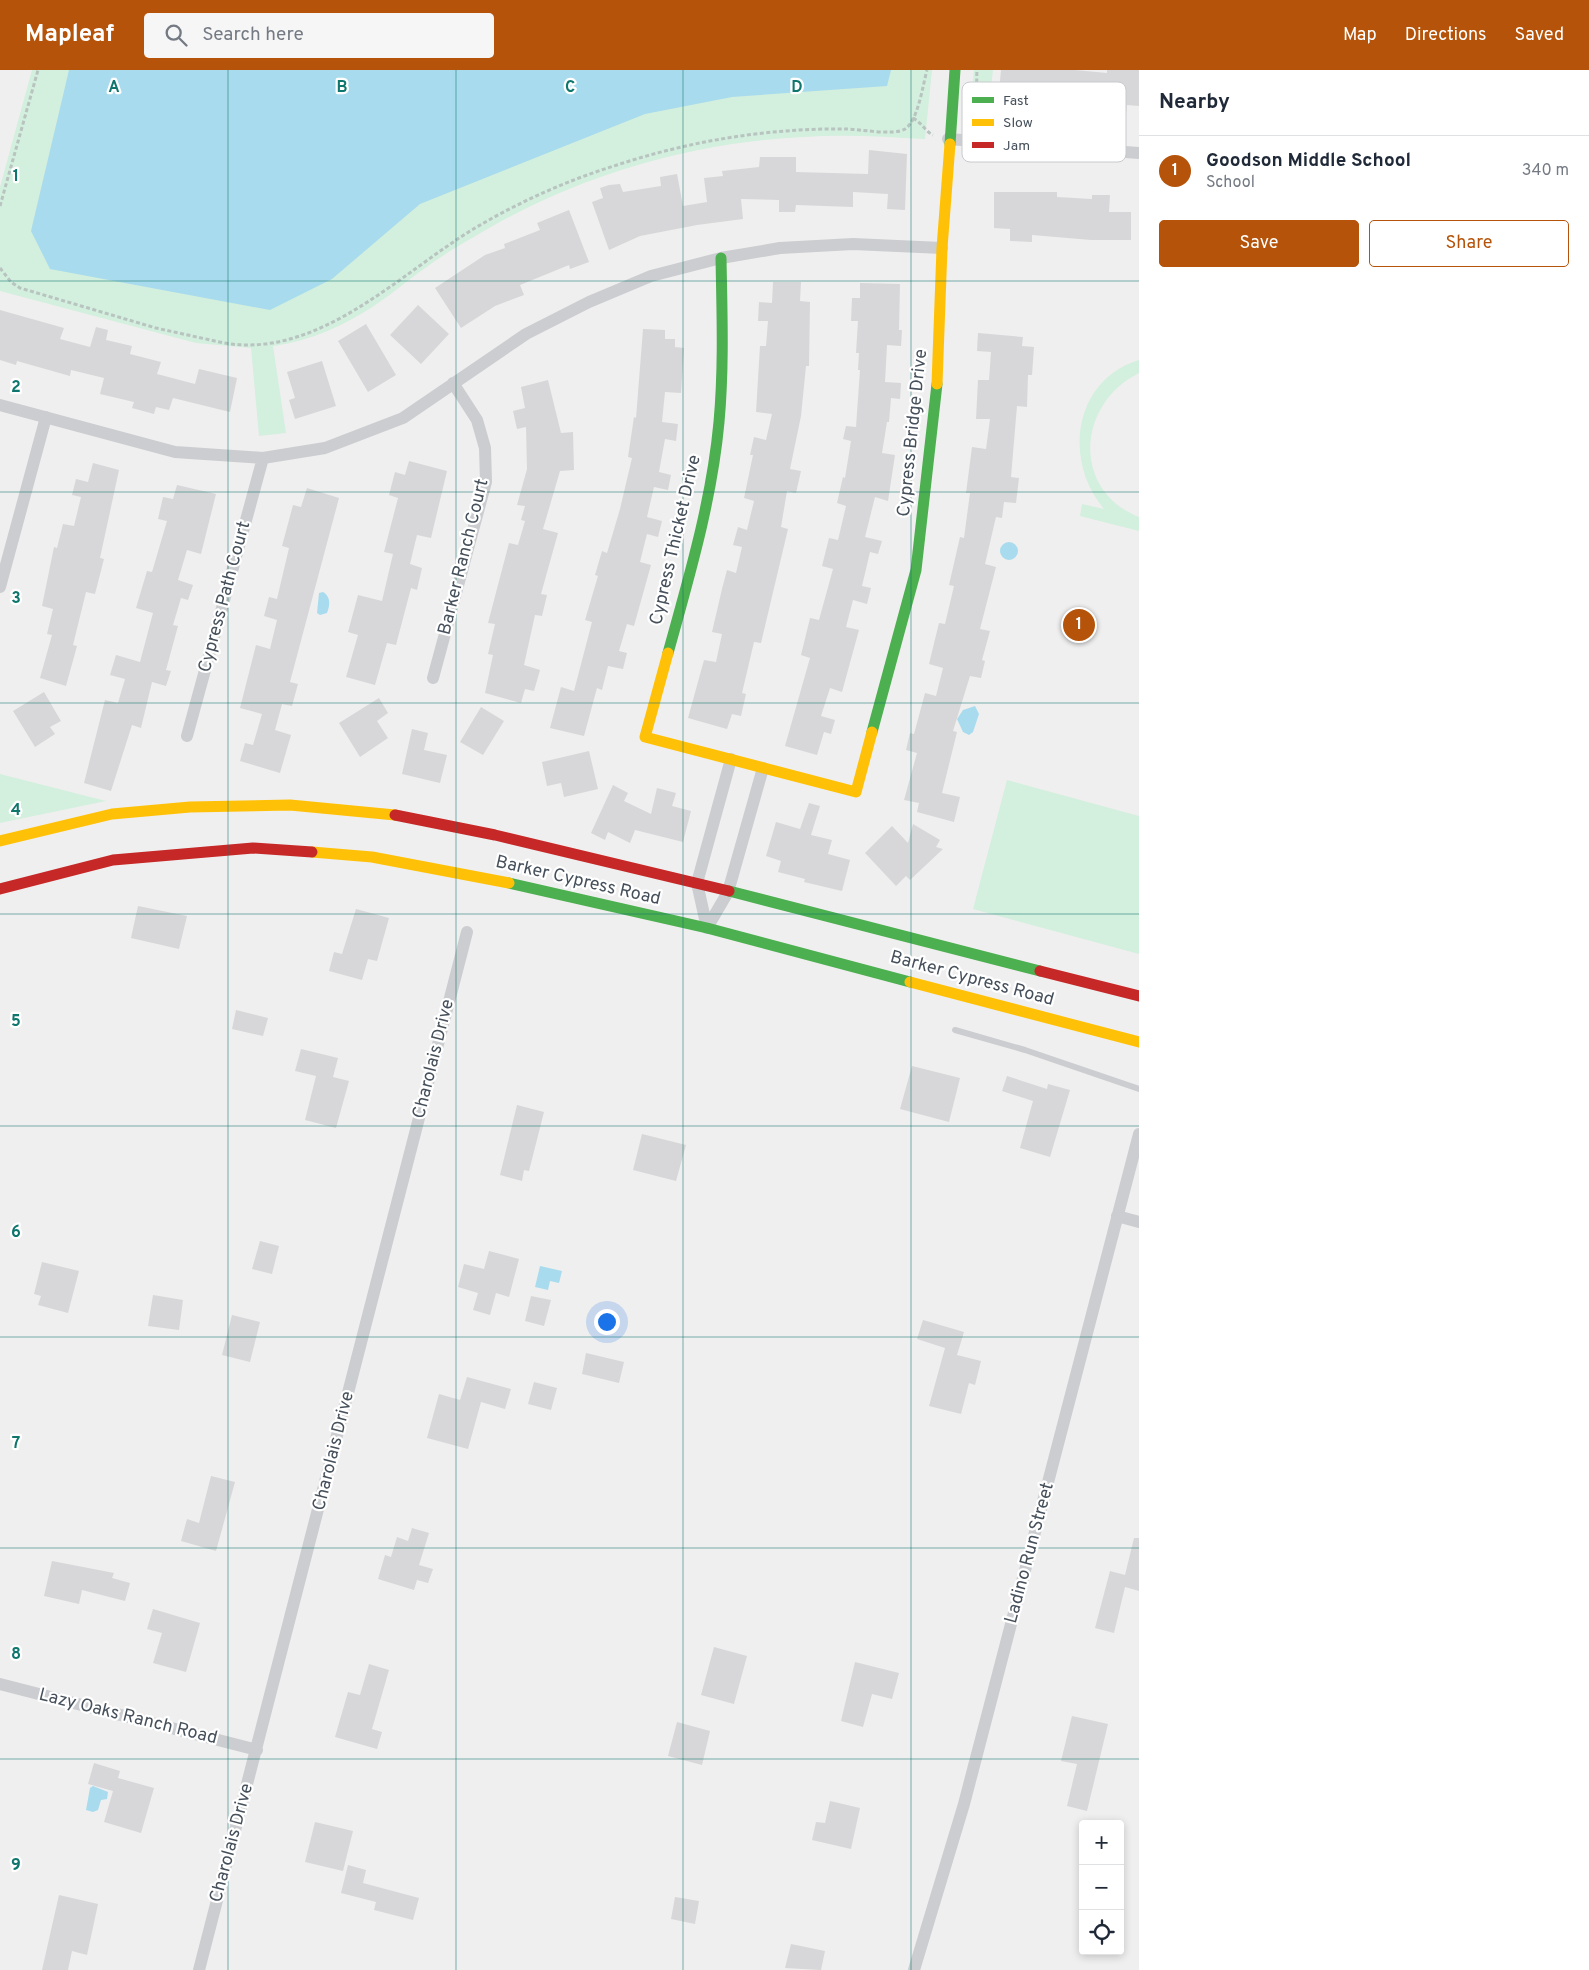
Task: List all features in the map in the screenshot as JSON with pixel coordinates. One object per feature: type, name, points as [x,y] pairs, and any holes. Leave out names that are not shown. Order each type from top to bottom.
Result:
[{"type":"main road","name":"Cypress Bridge Drive","points":[[763,768],[856,792],[916,570],[939,370],[942,248],[948,139],[955,70]]},
{"type":"main road","name":"Cypress Thicket Drive","points":[[720,258],[723,354],[716,446],[698,542],[645,737],[731,760]]},
{"type":"main road","points":[[731,760],[763,768]]},
{"type":"main road","name":"Barker Cypress Road","points":[[0,841],[112,814],[190,807],[290,805],[380,812],[495,835],[697,883],[1139,996]]},
{"type":"main road","name":"Barker Cypress Road","points":[[0,889],[113,860],[253,848],[381,859],[485,878],[707,928],[1139,1042]]},
{"type":"street","points":[[948,139],[962,140]]},
{"type":"street","points":[[1126,152],[1139,153]]},
{"type":"street","points":[[0,405],[175,452],[263,458],[325,448],[403,418],[526,334],[589,302],[651,276],[720,258],[780,248],[853,244],[942,248]]},
{"type":"street","name":"Barker Ranch Court","points":[[433,678],[486,482],[485,448],[476,420],[453,383]]},
{"type":"street","points":[[0,587],[46,417]]},
{"type":"street","name":"Cypress Path Court","points":[[187,736],[263,458]]},
{"type":"street","points":[[707,928],[697,883],[731,760]]},
{"type":"street","points":[[707,928],[728,892],[763,768]]},
{"type":"street","name":"Charolais Drive","points":[[199,1970],[467,932]]},
{"type":"street","name":"Ladino Run Street","points":[[914,1970],[964,1804],[1139,1134]]},
{"type":"street","points":[[1117,1216],[1139,1222]]},
{"type":"street","name":"Lazy Oaks Ranch Road","points":[[0,1684],[257,1750]]},
{"type":"lane","points":[[955,1030],[1025,1050],[1139,1089]]},
{"type":"path","points":[[0,206],[38,70]]},
{"type":"path","points":[[0,268],[11,282],[20,288],[90,310],[198,337],[255,346],[270,345],[330,324],[361,306],[438,251],[524,202],[617,165],[684,146],[762,133],[829,129],[893,132],[906,129],[913,118],[927,70]]},
{"type":"path","points":[[913,118],[924,125],[928,133]]},
{"type":"green space","points":[[32,70],[932,70],[925,139],[819,136],[762,140],[679,154],[598,178],[559,193],[484,231],[441,257],[382,301],[350,320],[326,332],[287,344],[273,346],[286,433],[259,436],[251,348],[196,343],[0,291],[0,187]]},
{"type":"green space","points":[[974,70],[993,70],[992,82],[973,82]]},
{"type":"green space","points":[[1139,360],[1139,373],[1118,387],[1103,405],[1094,425],[1090,446],[1093,468],[1102,487],[1117,504],[1139,517],[1139,531],[1080,516],[1082,504],[1104,509],[1091,490],[1083,468],[1080,446],[1081,424],[1088,403],[1100,385],[1117,370]]},
{"type":"green space","points":[[0,774],[106,801],[0,823]]},
{"type":"green space","points":[[1007,780],[1139,816],[1139,954],[973,909]]},
{"type":"water","points":[[69,70],[891,70],[887,86],[732,97],[645,114],[420,204],[332,279],[270,310],[50,269],[31,231]]},
{"type":"water","points":[[1009,542],[1015,545],[1018,551],[1015,557],[1009,560],[1003,557],[1000,551],[1003,545]]},
{"type":"water","points":[[323,592],[329,599],[329,604],[327,613],[320,615],[317,613],[319,593]]},
{"type":"water","points":[[975,706],[979,714],[973,732],[969,735],[963,732],[957,719],[963,710]]},
{"type":"water","points":[[540,1266],[562,1271],[559,1283],[550,1281],[548,1290],[535,1287]]},
{"type":"water","points":[[93,1786],[108,1792],[107,1799],[101,1800],[98,1810],[93,1812],[86,1810],[90,1788]]},
{"type":"building","points":[[1001,70],[1075,70],[1107,73],[1107,70],[1139,70],[1139,106],[1127,105],[1126,114],[1126,82],[1000,82]]},
{"type":"building","points":[[869,150],[907,154],[905,210],[887,209],[888,194],[853,192],[853,207],[796,205],[795,212],[779,212],[779,200],[741,199],[743,219],[697,225],[640,236],[609,250],[592,202],[603,198],[600,188],[609,185],[620,184],[623,192],[661,186],[660,177],[677,174],[683,206],[707,202],[704,178],[723,176],[722,171],[759,167],[760,157],[796,157],[796,172],[868,174]]},
{"type":"building","points":[[994,192],[1057,192],[1057,197],[1092,199],[1092,195],[1110,195],[1109,212],[1131,212],[1131,240],[1091,240],[1032,235],[1032,242],[1010,241],[1010,229],[994,228]]},
{"type":"building","points":[[569,210],[589,262],[570,269],[569,265],[520,285],[524,295],[495,306],[461,328],[435,288],[485,255],[505,248],[504,244],[540,230],[537,223]]},
{"type":"building","points":[[773,282],[801,282],[800,301],[810,302],[809,366],[806,366],[801,416],[790,469],[801,471],[796,493],[787,491],[781,527],[788,529],[761,643],[754,642],[742,693],[746,694],[741,716],[732,714],[727,729],[688,718],[704,660],[716,662],[722,634],[712,632],[722,589],[727,570],[736,573],[742,547],[733,545],[738,527],[747,530],[754,501],[744,498],[753,455],[750,455],[754,437],[766,440],[772,414],[756,412],[760,346],[766,346],[768,321],[758,321],[759,302],[772,303]]},
{"type":"building","points":[[860,283],[900,284],[899,330],[902,330],[901,346],[887,345],[885,382],[901,383],[900,399],[891,398],[889,422],[887,422],[882,453],[895,455],[888,501],[875,497],[865,537],[882,541],[878,554],[870,552],[862,586],[871,588],[867,604],[853,600],[846,627],[859,630],[842,692],[830,688],[821,716],[835,720],[831,734],[824,732],[817,755],[785,746],[810,658],[801,655],[810,618],[819,620],[833,569],[822,566],[829,538],[838,540],[846,506],[837,503],[843,477],[845,478],[851,441],[843,439],[846,426],[856,427],[860,370],[858,370],[859,353],[856,353],[858,321],[851,321],[852,298],[860,298]]},
{"type":"building","points":[[418,305],[449,334],[421,364],[390,335]]},
{"type":"building","points":[[0,310],[64,328],[60,339],[90,347],[96,327],[108,330],[106,340],[132,346],[130,354],[161,362],[157,374],[195,384],[199,369],[237,378],[230,412],[173,398],[169,410],[156,407],[154,414],[132,408],[134,402],[100,394],[104,378],[71,370],[70,376],[17,361],[16,365],[0,360]]},
{"type":"building","points":[[366,324],[396,375],[368,392],[338,341]]},
{"type":"building","points":[[643,329],[665,330],[665,339],[675,339],[675,347],[684,348],[681,393],[665,392],[662,422],[678,424],[676,441],[665,439],[659,472],[671,475],[668,490],[654,487],[647,517],[662,521],[658,537],[647,534],[640,562],[651,565],[634,626],[627,624],[619,651],[627,653],[623,669],[608,666],[602,690],[597,688],[584,736],[550,728],[561,687],[574,691],[592,622],[585,620],[598,576],[595,575],[602,551],[607,553],[632,458],[628,457],[634,417],[636,418]]},
{"type":"building","points":[[978,333],[1023,337],[1022,346],[1034,347],[1032,375],[1028,375],[1027,407],[1017,406],[1011,477],[1019,478],[1016,503],[1004,502],[1002,518],[996,517],[985,564],[996,567],[980,629],[990,631],[982,660],[985,661],[981,678],[970,676],[953,731],[957,732],[942,793],[960,797],[954,822],[917,812],[919,803],[904,800],[917,753],[906,750],[910,733],[914,734],[925,693],[936,696],[943,668],[929,664],[939,623],[945,624],[954,586],[949,585],[960,537],[964,538],[970,493],[966,493],[972,447],[986,449],[990,419],[976,419],[978,380],[989,380],[991,352],[977,351]]},
{"type":"building","points":[[322,361],[336,406],[295,419],[289,400],[295,398],[287,372]]},
{"type":"building","points":[[548,380],[561,433],[573,432],[574,470],[560,471],[543,529],[558,533],[541,594],[547,595],[542,616],[535,615],[524,665],[540,670],[534,691],[525,689],[521,703],[485,693],[493,655],[488,654],[495,624],[488,623],[509,543],[518,545],[525,521],[521,520],[525,506],[517,505],[527,469],[526,427],[517,429],[513,411],[525,408],[521,387]]},
{"type":"building","points":[[409,461],[447,471],[431,538],[417,535],[410,564],[422,568],[417,590],[411,588],[396,645],[387,643],[375,685],[346,677],[358,635],[348,632],[358,595],[382,601],[393,554],[384,552],[398,498],[389,495],[395,472],[405,475]]},
{"type":"building","points":[[93,463],[119,470],[100,558],[104,559],[95,594],[86,592],[73,645],[77,646],[66,686],[40,678],[52,635],[47,634],[53,609],[42,606],[54,547],[57,548],[63,524],[74,526],[81,497],[72,495],[76,479],[88,482]]},
{"type":"building","points":[[177,485],[216,494],[201,554],[187,550],[178,580],[193,585],[188,600],[181,598],[173,625],[178,626],[166,670],[171,671],[166,686],[152,682],[141,728],[132,725],[111,791],[84,783],[105,700],[118,703],[125,679],[110,675],[116,655],[140,662],[153,613],[136,608],[147,571],[152,572],[167,521],[158,519],[163,497],[173,499]]},
{"type":"building","points":[[307,488],[339,498],[290,682],[298,684],[292,706],[282,704],[275,730],[291,735],[280,773],[240,761],[245,743],[253,745],[262,714],[240,708],[256,645],[270,649],[277,620],[264,616],[269,597],[277,599],[289,548],[282,546],[293,505],[301,507]]},
{"type":"building","points":[[44,692],[61,721],[50,727],[55,734],[35,747],[13,711]]},
{"type":"building","points":[[379,698],[388,713],[377,721],[388,738],[360,757],[339,723]]},
{"type":"building","points":[[481,707],[504,721],[483,755],[460,742]]},
{"type":"building","points":[[412,729],[428,733],[424,750],[447,755],[440,783],[402,774]]},
{"type":"building","points":[[589,751],[598,789],[564,797],[561,783],[547,786],[542,762]]},
{"type":"building","points":[[613,785],[628,793],[624,801],[651,814],[657,788],[676,793],[672,806],[691,811],[683,842],[635,830],[630,843],[608,832],[605,840],[591,833]]},
{"type":"building","points":[[809,803],[820,806],[811,835],[832,840],[828,854],[850,860],[842,891],[804,882],[805,879],[778,872],[781,861],[766,856],[776,822],[800,829]]},
{"type":"building","points":[[913,824],[940,840],[936,847],[943,849],[910,880],[906,876],[896,886],[865,853],[892,826],[908,843]]},
{"type":"building","points":[[138,906],[187,916],[179,949],[131,938]]},
{"type":"building","points":[[356,909],[389,918],[377,961],[368,959],[362,980],[329,971],[334,952],[342,954]]},
{"type":"building","points":[[236,1010],[268,1018],[263,1036],[232,1029]]},
{"type":"building","points":[[301,1049],[338,1058],[333,1077],[349,1081],[336,1128],[305,1120],[316,1076],[295,1071]]},
{"type":"building","points":[[912,1066],[960,1078],[949,1122],[900,1109]]},
{"type":"building","points":[[1007,1076],[1047,1089],[1048,1084],[1070,1090],[1050,1157],[1020,1148],[1033,1101],[1002,1091]]},
{"type":"building","points":[[517,1105],[544,1112],[529,1171],[524,1170],[522,1181],[500,1175]]},
{"type":"building","points":[[642,1134],[686,1145],[676,1181],[633,1170]]},
{"type":"building","points":[[260,1241],[279,1246],[272,1274],[252,1269]]},
{"type":"building","points":[[489,1251],[519,1259],[509,1297],[496,1293],[490,1315],[473,1310],[478,1293],[458,1287],[464,1264],[484,1269]]},
{"type":"building","points":[[42,1262],[79,1271],[68,1313],[38,1305],[41,1296],[34,1294]]},
{"type":"building","points":[[153,1295],[183,1300],[179,1330],[148,1326]]},
{"type":"building","points":[[531,1296],[551,1300],[544,1326],[525,1321]]},
{"type":"building","points":[[232,1315],[260,1322],[250,1362],[222,1355]]},
{"type":"building","points":[[923,1320],[964,1332],[957,1355],[981,1361],[975,1385],[969,1383],[961,1414],[929,1406],[945,1348],[917,1339]]},
{"type":"building","points":[[586,1353],[624,1362],[619,1383],[582,1374]]},
{"type":"building","points":[[467,1377],[511,1389],[505,1409],[481,1402],[468,1449],[427,1438],[439,1394],[460,1400]]},
{"type":"building","points":[[534,1382],[557,1388],[551,1410],[528,1404]]},
{"type":"building","points":[[211,1476],[235,1482],[216,1551],[181,1541],[187,1519],[199,1523]]},
{"type":"building","points":[[412,1528],[429,1533],[419,1565],[433,1569],[428,1583],[417,1580],[414,1590],[378,1579],[385,1555],[391,1557],[397,1537],[408,1541]]},
{"type":"building","points":[[1134,1538],[1139,1538],[1139,1591],[1125,1587],[1114,1633],[1095,1628],[1110,1571],[1125,1575]]},
{"type":"building","points":[[52,1561],[114,1573],[112,1578],[130,1583],[125,1601],[82,1590],[79,1604],[44,1596]]},
{"type":"building","points":[[153,1609],[200,1623],[186,1672],[153,1663],[162,1633],[147,1629]]},
{"type":"building","points":[[714,1647],[747,1656],[734,1704],[701,1695]]},
{"type":"building","points":[[855,1662],[899,1673],[892,1699],[872,1694],[863,1727],[841,1721]]},
{"type":"building","points":[[369,1664],[389,1670],[372,1729],[382,1732],[377,1749],[335,1737],[348,1692],[360,1695]]},
{"type":"building","points":[[1072,1716],[1108,1724],[1087,1811],[1067,1806],[1077,1764],[1061,1761]]},
{"type":"building","points":[[677,1722],[710,1731],[702,1765],[668,1756]]},
{"type":"building","points":[[94,1763],[120,1771],[118,1778],[154,1788],[141,1833],[104,1822],[113,1791],[88,1784]]},
{"type":"building","points":[[830,1801],[860,1808],[851,1849],[812,1840],[816,1822],[825,1823]]},
{"type":"building","points":[[315,1822],[353,1831],[343,1871],[305,1862]]},
{"type":"building","points":[[348,1865],[366,1870],[363,1883],[419,1898],[413,1920],[374,1910],[376,1902],[341,1893]]},
{"type":"building","points":[[59,1895],[98,1904],[87,1955],[72,1951],[68,1970],[42,1970]]},
{"type":"building","points":[[675,1897],[699,1901],[695,1924],[671,1919]]},
{"type":"building","points":[[791,1944],[825,1951],[821,1970],[785,1968]]},
{"type":"traffic: fast","points":[[950,144],[955,70]]},
{"type":"traffic: fast","points":[[668,653],[699,538],[716,451],[722,381],[721,258]]},
{"type":"traffic: fast","points":[[872,732],[916,570],[937,384]]},
{"type":"traffic: fast","points":[[509,883],[707,928],[910,982]]},
{"type":"traffic: fast","points":[[729,891],[1040,971]]},
{"type":"traffic: slow","points":[[937,384],[942,248],[950,144]]},
{"type":"traffic: slow","points":[[668,653],[645,737],[856,792],[872,732]]},
{"type":"traffic: slow","points":[[0,841],[112,814],[190,807],[290,805],[395,815]]},
{"type":"traffic: slow","points":[[312,852],[372,857],[509,883]]},
{"type":"traffic: slow","points":[[910,982],[1139,1042]]},
{"type":"traffic: jam","points":[[395,815],[495,835],[729,891]]},
{"type":"traffic: jam","points":[[0,889],[113,860],[253,848],[312,852]]},
{"type":"traffic: jam","points":[[1040,971],[1139,996]]},
{"type":"place","name":"Goodson Middle School","points":[[1079,625]]}]
